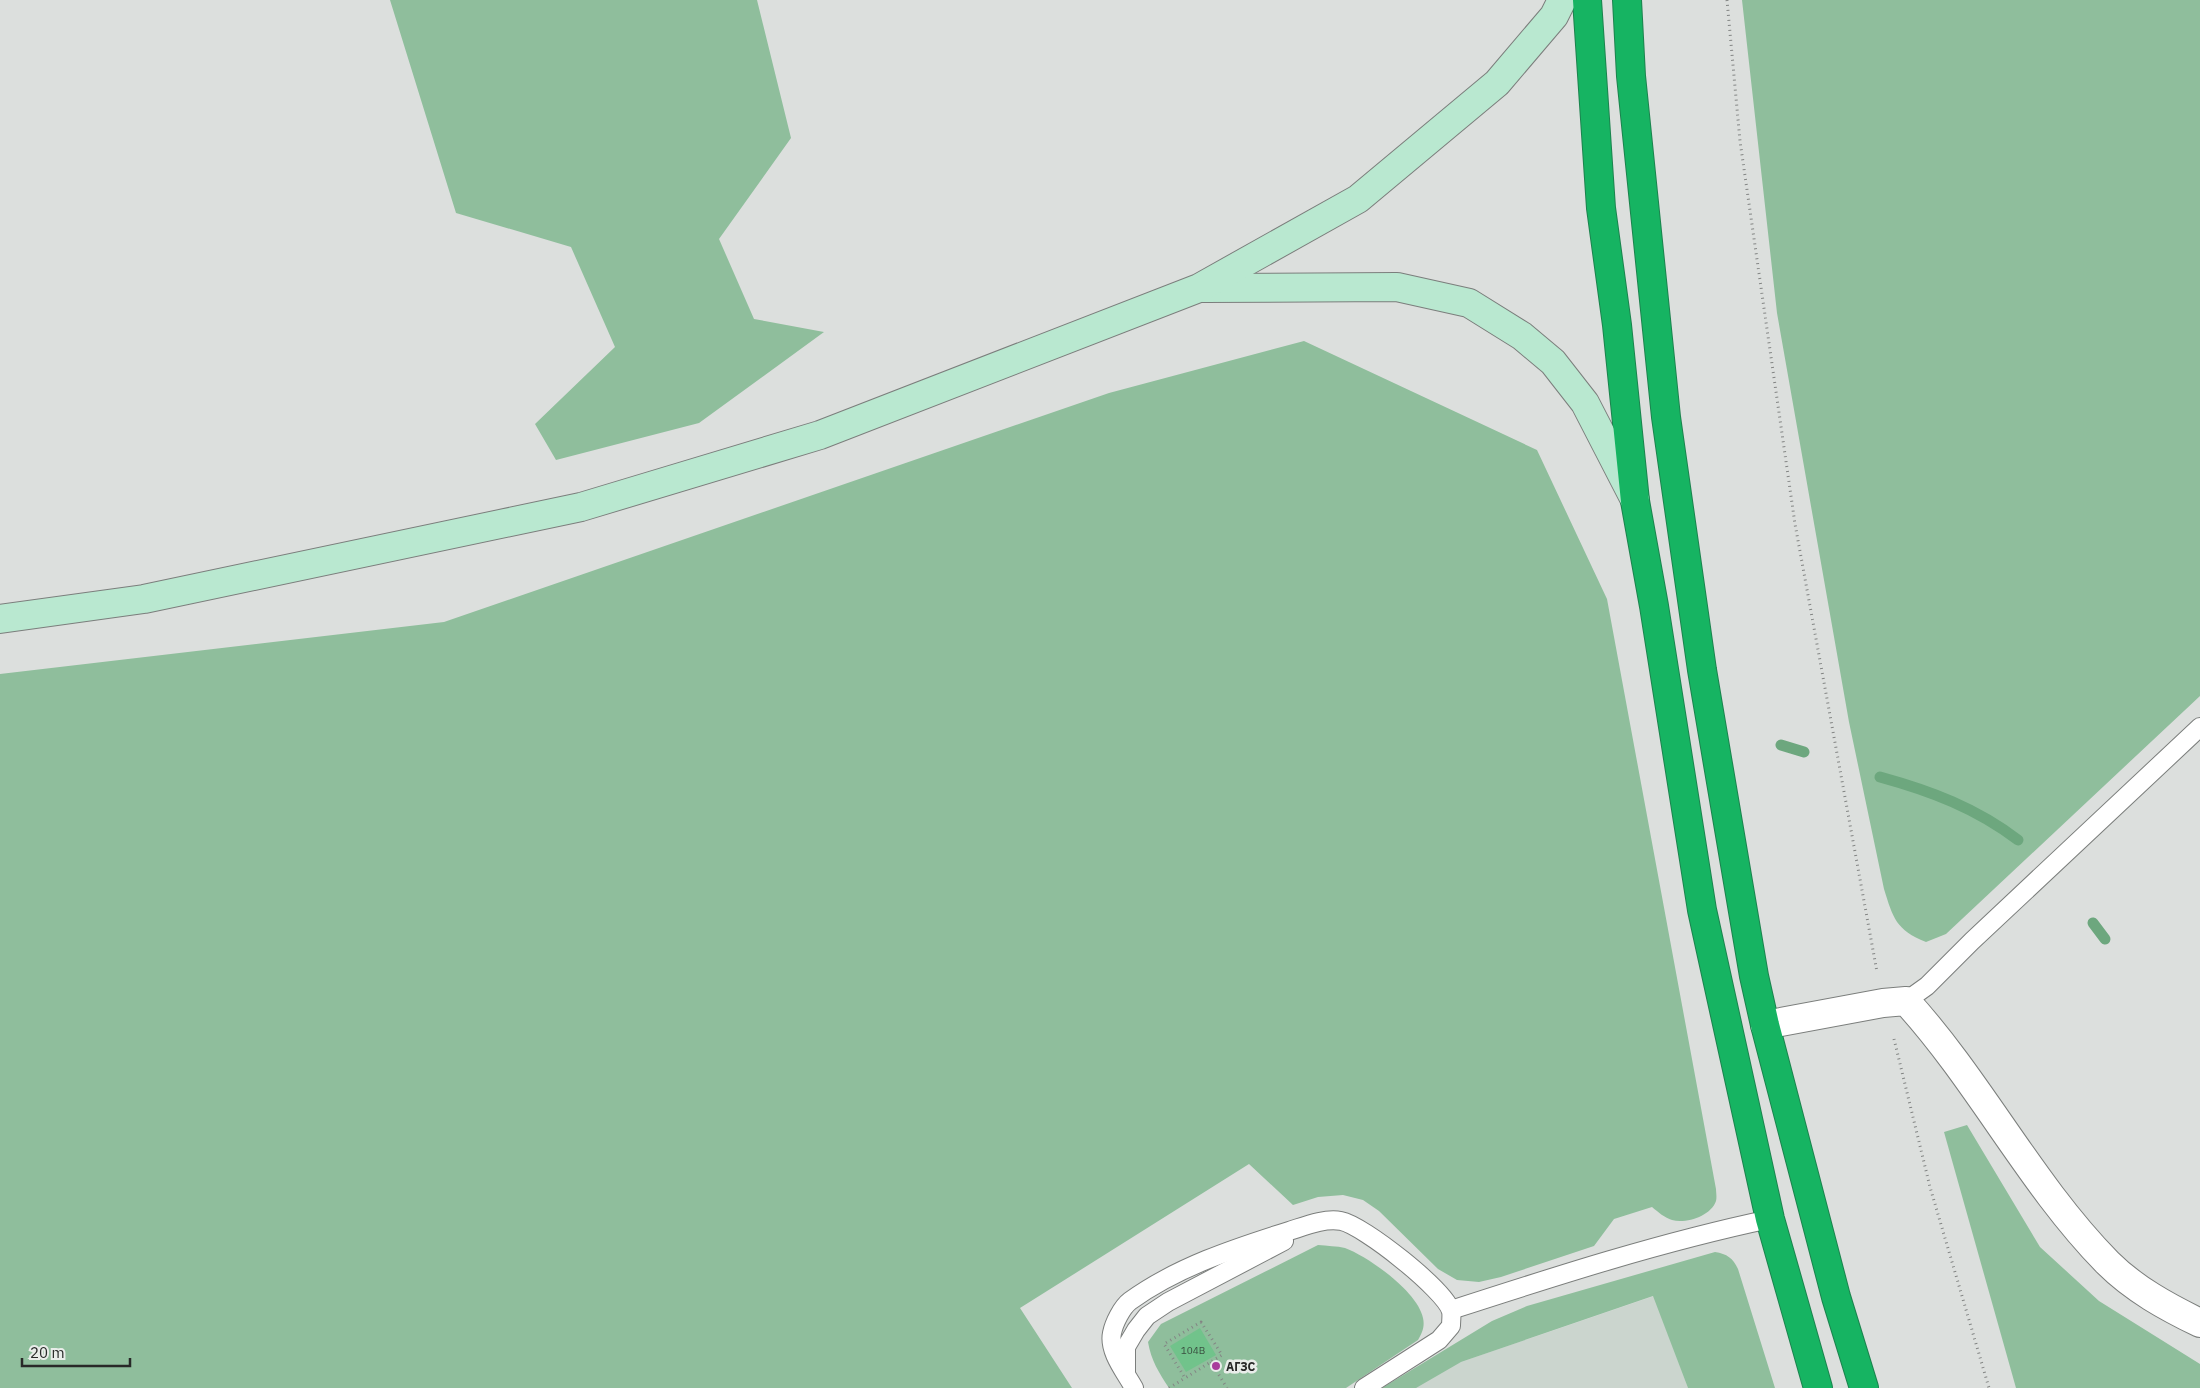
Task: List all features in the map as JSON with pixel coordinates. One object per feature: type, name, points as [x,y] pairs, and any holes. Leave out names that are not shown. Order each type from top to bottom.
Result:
[{"type":"highway","points":[[1587,0],[1601,208],[1617,325],[1635,501],[1654,606],[1702,910],[1770,1219],[1818,1388]]},
{"type":"highway","points":[[1627,0],[1631,76],[1666,417],[1702,670],[1753,966],[1765,1025],[1836,1297],[1864,1388]]},
{"type":"street","points":[[0,619],[144,599],[581,507],[820,435],[1199,288],[1358,199],[1497,83],[1554,16],[1562,0]]},
{"type":"street","points":[[1199,288],[1396,287],[1469,303],[1522,336],[1553,362],[1585,403],[1635,501]]},
{"type":"street","points":[[1765,1025],[1894,1002],[1934,1032],[2045,1185],[2109,1264],[2148,1295],[2200,1323]]},
{"type":"lane","points":[[1894,1002],[1928,986],[1972,941],[2200,727]]},
{"type":"lane","points":[[1451,1310],[1616,1257],[1714,1231],[1770,1219]]},
{"type":"lane","points":[[1130,1381],[1115,1356],[1111,1335],[1117,1319],[1129,1302],[1178,1272],[1250,1243],[1322,1221],[1341,1220],[1357,1226],[1398,1256],[1427,1282],[1451,1310],[1452,1326],[1439,1340],[1364,1388]]},
{"type":"path","points":[[1727,0],[1740,141],[1795,524],[1894,1002],[1901,1065],[1930,1187],[1989,1388]]},
{"type":"path","points":[[1169,1388],[1222,1355],[1201,1322],[1164,1344],[1185,1378]]},
{"type":"path","points":[[1211,1362],[1227,1388]]},
{"type":"shaded area","points":[[1654,1296],[1688,1388],[1402,1388],[1420,1376]]},
{"type":"green space","points":[[390,0],[757,0],[791,138],[719,239],[754,319],[824,332],[699,423],[556,460],[535,424],[615,347],[571,247],[456,213]]},
{"type":"green space","points":[[1742,0],[2200,0],[2200,696],[1946,934],[1926,942],[1902,928],[1890,908],[1884,889],[1849,722],[1777,313]]},
{"type":"green space","points":[[1304,341],[1537,450],[1607,599],[1716,1189],[1716,1201],[1709,1211],[1691,1220],[1678,1221],[1667,1218],[1652,1207],[1614,1219],[1594,1246],[1501,1277],[1479,1282],[1457,1280],[1438,1269],[1379,1211],[1363,1200],[1343,1195],[1318,1197],[1293,1205],[1249,1164],[1020,1308],[1072,1388],[0,1388],[0,674],[444,622],[1109,393]]},
{"type":"green space","points":[[1967,1125],[2040,1247],[2099,1301],[2200,1364],[2200,1388],[2016,1388],[1944,1132]]},
{"type":"green space","points":[[1318,1245],[1342,1247],[1367,1259],[1402,1287],[1412,1297],[1423,1318],[1423,1330],[1418,1340],[1346,1388],[1169,1388],[1156,1366],[1148,1342],[1161,1324]]},
{"type":"green space","points":[[1715,1252],[1729,1257],[1738,1269],[1775,1388],[1688,1388],[1653,1296],[1461,1362],[1416,1388],[1382,1388],[1492,1321],[1527,1306]]},
{"type":"building","points":[[1200,1328],[1216,1355],[1186,1372],[1170,1346]]},
{"type":"waterway","points":[[1781,745],[1804,752]]},
{"type":"waterway","points":[[1880,777],[1917,788],[1952,802],[1986,819],[2018,840]]},
{"type":"waterway","points":[[2093,923],[2105,939]]},
{"type":"place","name":"АГЗС","points":[[1216,1366]]}]
